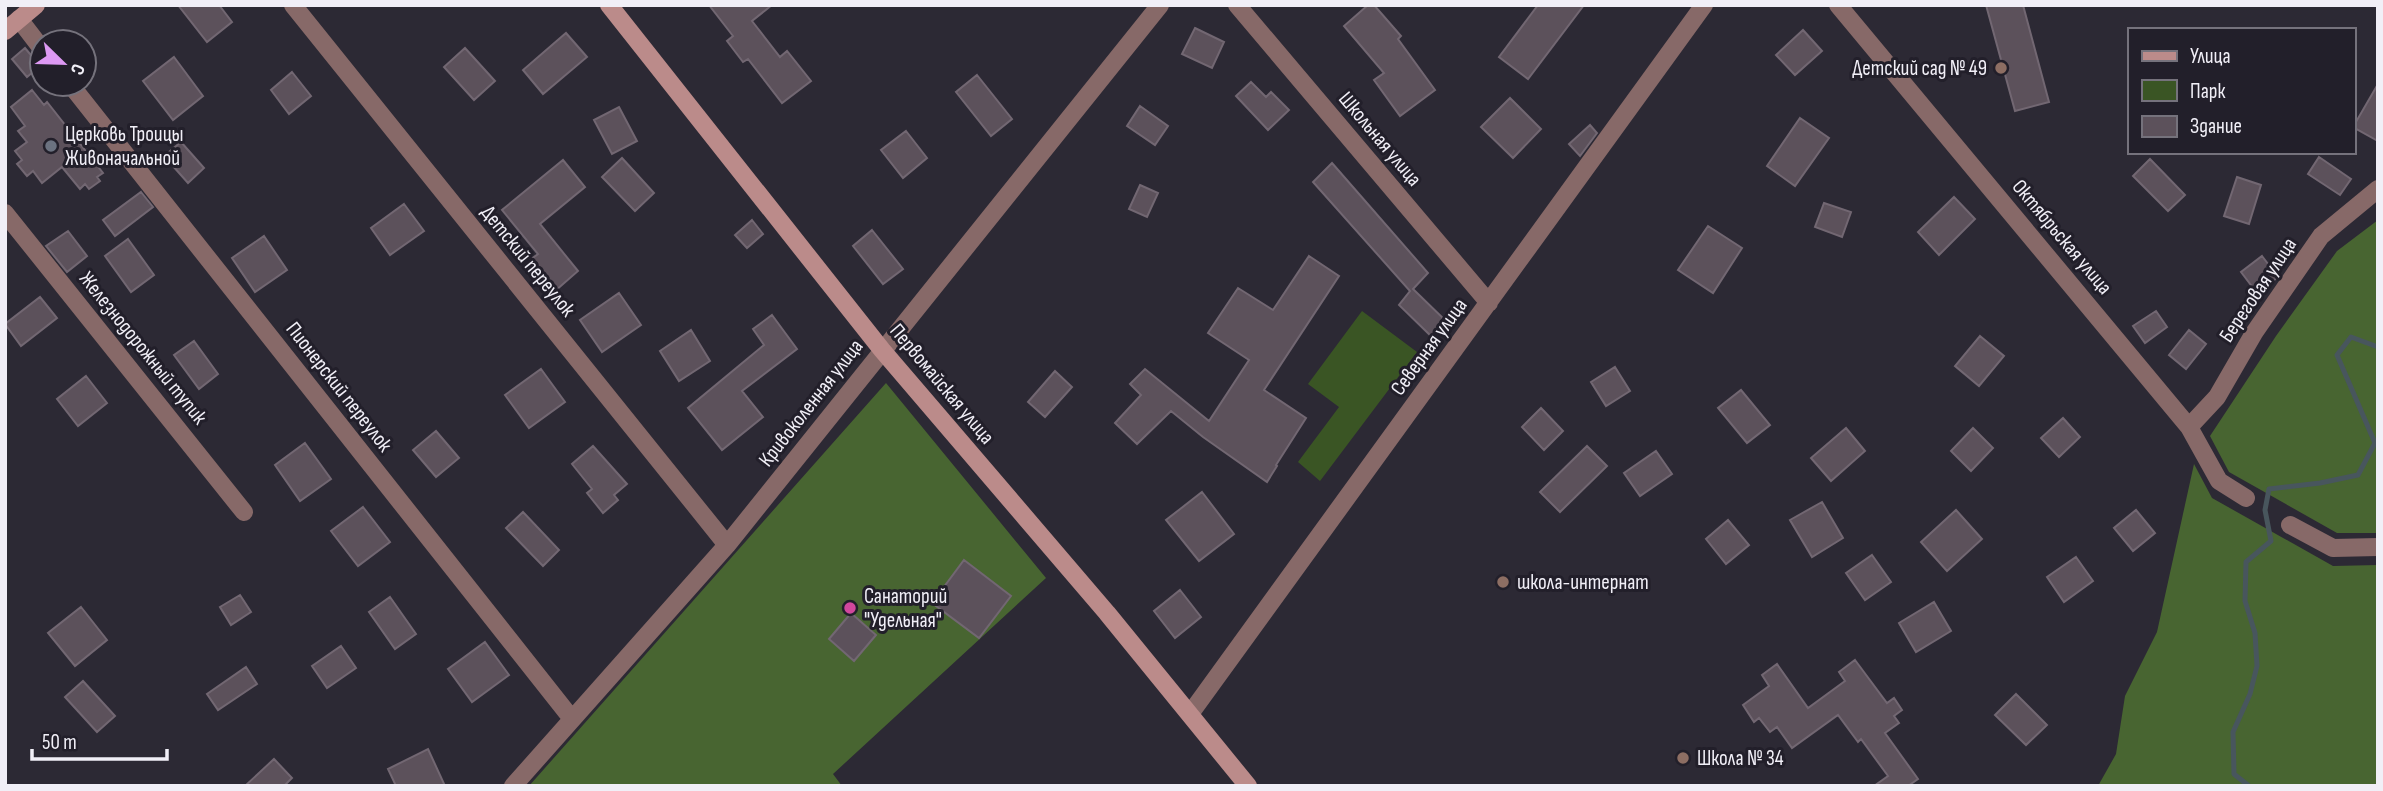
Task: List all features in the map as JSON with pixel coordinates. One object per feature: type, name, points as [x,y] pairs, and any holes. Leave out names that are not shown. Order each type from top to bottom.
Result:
[{"type":"main road","points":[[12,25],[36,5]]},
{"type":"main road","name":"Первомайская улица","points":[[609,5],[882,350],[1098,602],[1248,786]]},
{"type":"street","name":"Детский переулок","points":[[293,5],[727,545]]},
{"type":"street","name":"Кривоколенная улица","points":[[513,786],[727,545],[1160,5]]},
{"type":"street","name":"Школьная улица","points":[[1237,5],[1489,303]]},
{"type":"street","name":"Северная улица","points":[[1190,714],[1704,5]]},
{"type":"street","name":"Октябрьская улица","points":[[1838,5],[2189,427],[2219,481],[2246,498]]},
{"type":"street","points":[[12,25],[28,38]]},
{"type":"street","name":"Пионерский переулок","points":[[81,98],[572,719]]},
{"type":"street","name":"Береговая улица","points":[[2189,427],[2217,397],[2254,333],[2321,236],[2378,189]]},
{"type":"street","name":"Железнодорожный тупик","points":[[5,213],[244,512]]},
{"type":"street","points":[[2290,525],[2333,548],[2378,547]]},
{"type":"green space","points":[[2378,220],[2378,533],[2337,533],[2229,472],[2210,436],[2276,336],[2337,251]]},
{"type":"green space","points":[[1362,311],[1417,352],[1320,481],[1298,462],[1339,407],[1308,384]]},
{"type":"green space","name":"Санаторий \"Удельная\"","points":[[886,383],[1046,578],[833,774],[842,786],[529,786]]},
{"type":"green space","points":[[2194,464],[2212,498],[2333,566],[2378,565],[2378,786],[2098,786],[2116,754],[2125,696],[2157,632]]},
{"type":"building","points":[[178,5],[219,5],[232,22],[207,42]]},
{"type":"building","points":[[709,5],[772,5],[752,21],[780,57],[787,51],[811,81],[782,103],[748,59],[743,62],[727,41],[733,36]]},
{"type":"building","points":[[1368,5],[1374,5],[1401,36],[1398,39],[1435,90],[1400,116],[1374,80],[1384,73],[1344,26]]},
{"type":"building","points":[[1538,5],[1584,5],[1528,79],[1499,57]]},
{"type":"building","points":[[1986,5],[2023,5],[2049,102],[2015,111]]},
{"type":"building","points":[[1195,28],[1224,42],[1212,68],[1182,54]]},
{"type":"building","points":[[1803,30],[1822,51],[1795,75],[1776,55]]},
{"type":"building","points":[[566,33],[587,57],[543,94],[523,70]]},
{"type":"building","points":[[25,48],[28,52],[28,76],[27,77],[12,59]]},
{"type":"building","points":[[465,48],[495,81],[474,100],[444,67]]},
{"type":"building","points":[[174,57],[203,96],[173,120],[143,81]]},
{"type":"building","points":[[292,72],[311,96],[289,114],[271,90]]},
{"type":"building","points":[[977,75],[1012,119],[991,136],[956,92]]},
{"type":"building","points":[[1251,82],[1266,97],[1271,92],[1289,110],[1268,130],[1236,96]]},
{"type":"building","points":[[2378,84],[2378,141],[2355,128],[2355,124]]},
{"type":"building","name":"Церковь Троицы Живоначальной","points":[[28,93],[28,98],[38,98],[44,105],[47,102],[103,173],[97,177],[100,181],[89,189],[85,184],[80,189],[62,167],[42,183],[33,171],[27,176],[17,164],[22,160],[15,151],[27,142],[18,131],[25,126],[11,107]]},
{"type":"building","points":[[1510,98],[1541,129],[1513,158],[1481,127]]},
{"type":"building","points":[[1140,106],[1168,126],[1155,145],[1127,126]]},
{"type":"building","points":[[619,107],[637,141],[612,154],[594,120]]},
{"type":"building","points":[[1800,118],[1829,138],[1795,186],[1767,166]]},
{"type":"building","points":[[1590,125],[1597,133],[1580,156],[1569,144]]},
{"type":"building","points":[[906,131],[927,158],[903,178],[881,150]]},
{"type":"building","points":[[181,142],[204,168],[188,183],[164,156]]},
{"type":"building","points":[[2319,157],[2351,179],[2340,195],[2308,174]]},
{"type":"building","points":[[622,158],[654,193],[635,211],[602,177]]},
{"type":"building","points":[[2150,159],[2185,195],[2168,211],[2133,176]]},
{"type":"building","points":[[563,160],[585,187],[540,224],[578,271],[555,291],[530,260],[538,254],[502,210]]},
{"type":"building","points":[[1332,163],[1428,273],[1413,289],[1448,323],[1433,338],[1399,305],[1410,291],[1313,182]]},
{"type":"building","points":[[2237,177],[2261,185],[2249,224],[2224,216]]},
{"type":"building","points":[[1140,185],[1158,193],[1147,217],[1129,209]]},
{"type":"building","points":[[141,192],[153,207],[115,236],[103,220]]},
{"type":"building","points":[[1954,197],[1975,219],[1939,255],[1918,232]]},
{"type":"building","points":[[1824,203],[1851,212],[1842,237],[1815,227]]},
{"type":"building","points":[[404,204],[424,231],[390,255],[371,228]]},
{"type":"building","points":[[752,220],[763,234],[747,248],[735,235]]},
{"type":"building","points":[[1708,226],[1742,248],[1713,293],[1678,270]]},
{"type":"building","points":[[872,230],[903,269],[883,284],[853,246]]},
{"type":"building","points":[[68,231],[87,256],[67,272],[46,246]]},
{"type":"building","points":[[264,236],[287,270],[255,292],[232,258]]},
{"type":"building","points":[[128,239],[154,275],[131,292],[105,256]]},
{"type":"building","points":[[1309,256],[1339,276],[1264,390],[1306,418],[1267,482],[1171,411],[1137,444],[1115,423],[1141,395],[1130,384],[1145,369],[1209,421],[1249,360],[1208,333],[1238,288],[1273,310]]},
{"type":"building","points":[[2262,256],[2278,277],[2257,293],[2241,272]]},
{"type":"building","points":[[619,293],[641,325],[602,352],[580,320]]},
{"type":"building","points":[[40,297],[57,318],[21,346],[5,324]]},
{"type":"building","points":[[2156,311],[2167,327],[2145,343],[2133,326]]},
{"type":"building","points":[[772,315],[797,349],[742,391],[763,417],[722,450],[688,408],[764,345],[753,329]]},
{"type":"building","points":[[691,330],[710,361],[679,381],[660,351]]},
{"type":"building","points":[[2189,330],[2206,344],[2186,369],[2169,355]]},
{"type":"building","points":[[1980,336],[2004,356],[1979,386],[1955,366]]},
{"type":"building","points":[[194,341],[218,374],[199,389],[174,355]]},
{"type":"building","points":[[1615,367],[1630,391],[1606,406],[1591,382]]},
{"type":"building","points":[[541,369],[565,402],[529,428],[505,395]]},
{"type":"building","points":[[1055,371],[1072,387],[1045,417],[1028,402]]},
{"type":"building","points":[[86,376],[107,403],[78,426],[57,399]]},
{"type":"building","points":[[1741,390],[1770,425],[1747,443],[1718,408]]},
{"type":"building","points":[[1541,408],[1563,431],[1544,450],[1522,427]]},
{"type":"building","points":[[2063,418],[2080,437],[2059,457],[2041,438]]},
{"type":"building","points":[[1846,428],[1865,451],[1831,481],[1811,458]]},
{"type":"building","points":[[1973,428],[1993,448],[1971,471],[1951,451]]},
{"type":"building","points":[[436,431],[459,458],[436,477],[413,450]]},
{"type":"building","points":[[305,443],[331,479],[300,501],[275,465]]},
{"type":"building","points":[[593,446],[627,484],[614,495],[618,500],[603,513],[587,493],[592,489],[572,464]]},
{"type":"building","points":[[1587,446],[1607,466],[1560,512],[1540,492]]},
{"type":"building","points":[[1656,451],[1672,474],[1640,496],[1624,473]]},
{"type":"building","points":[[1202,492],[1234,534],[1199,561],[1166,520]]},
{"type":"building","points":[[1822,502],[1843,538],[1812,557],[1790,520]]},
{"type":"building","points":[[363,507],[390,542],[358,566],[331,531]]},
{"type":"building","points":[[1956,510],[1982,539],[1947,571],[1921,542]]},
{"type":"building","points":[[2136,510],[2155,533],[2133,551],[2114,528]]},
{"type":"building","points":[[523,512],[559,550],[543,566],[506,528]]},
{"type":"building","points":[[1728,520],[1749,545],[1726,564],[1706,539]]},
{"type":"building","points":[[1872,555],[1891,582],[1865,600],[1846,573]]},
{"type":"building","points":[[2076,557],[2093,581],[2064,602],[2047,577]]},
{"type":"building","points":[[964,560],[1011,596],[979,638],[932,603]]},
{"type":"building","points":[[1180,590],[1201,617],[1175,638],[1154,611]]},
{"type":"building","points":[[240,595],[251,612],[231,625],[220,607]]},
{"type":"building","points":[[390,597],[416,634],[395,649],[369,612]]},
{"type":"building","points":[[1934,602],[1951,631],[1916,652],[1899,623]]},
{"type":"building","points":[[81,607],[107,640],[75,666],[48,633]]},
{"type":"building","points":[[851,613],[876,635],[854,661],[829,639]]},
{"type":"building","points":[[485,642],[509,675],[472,702],[448,669]]},
{"type":"building","points":[[341,646],[356,668],[327,688],[312,666]]},
{"type":"building","points":[[1855,660],[1887,703],[1894,698],[1902,710],[1894,716],[1899,723],[1885,733],[1918,779],[1908,786],[1874,786],[1888,776],[1861,739],[1858,742],[1838,715],[1792,748],[1777,727],[1770,732],[1759,718],[1754,722],[1743,705],[1769,686],[1762,675],[1777,664],[1808,708],[1845,681],[1839,672]]},
{"type":"building","points":[[246,667],[257,684],[218,710],[207,694]]},
{"type":"building","points":[[83,681],[115,716],[97,732],[65,697]]},
{"type":"building","points":[[2016,694],[2047,725],[2026,745],[1995,715]]},
{"type":"building","points":[[428,749],[445,786],[396,786],[388,769]]},
{"type":"building","points":[[274,759],[292,778],[284,786],[245,786]]},
{"type":"waterway","points":[[2249,786],[2234,774],[2233,732],[2250,694],[2257,666],[2255,633],[2245,601],[2246,562],[2271,541],[2265,510],[2269,489],[2358,475],[2375,443],[2337,355],[2351,337],[2378,347]]},
{"type":"place","name":"Детский сад № 49","points":[[2001,68]]},
{"type":"place","name":"Церковь Троицы Живоначальной","points":[[51,146]]},
{"type":"place","name":"школа-интернат","points":[[1503,582]]},
{"type":"place","name":"Санаторий \"Удельная\"","points":[[850,608]]},
{"type":"place","name":"Школа № 34","points":[[1683,758]]}]
